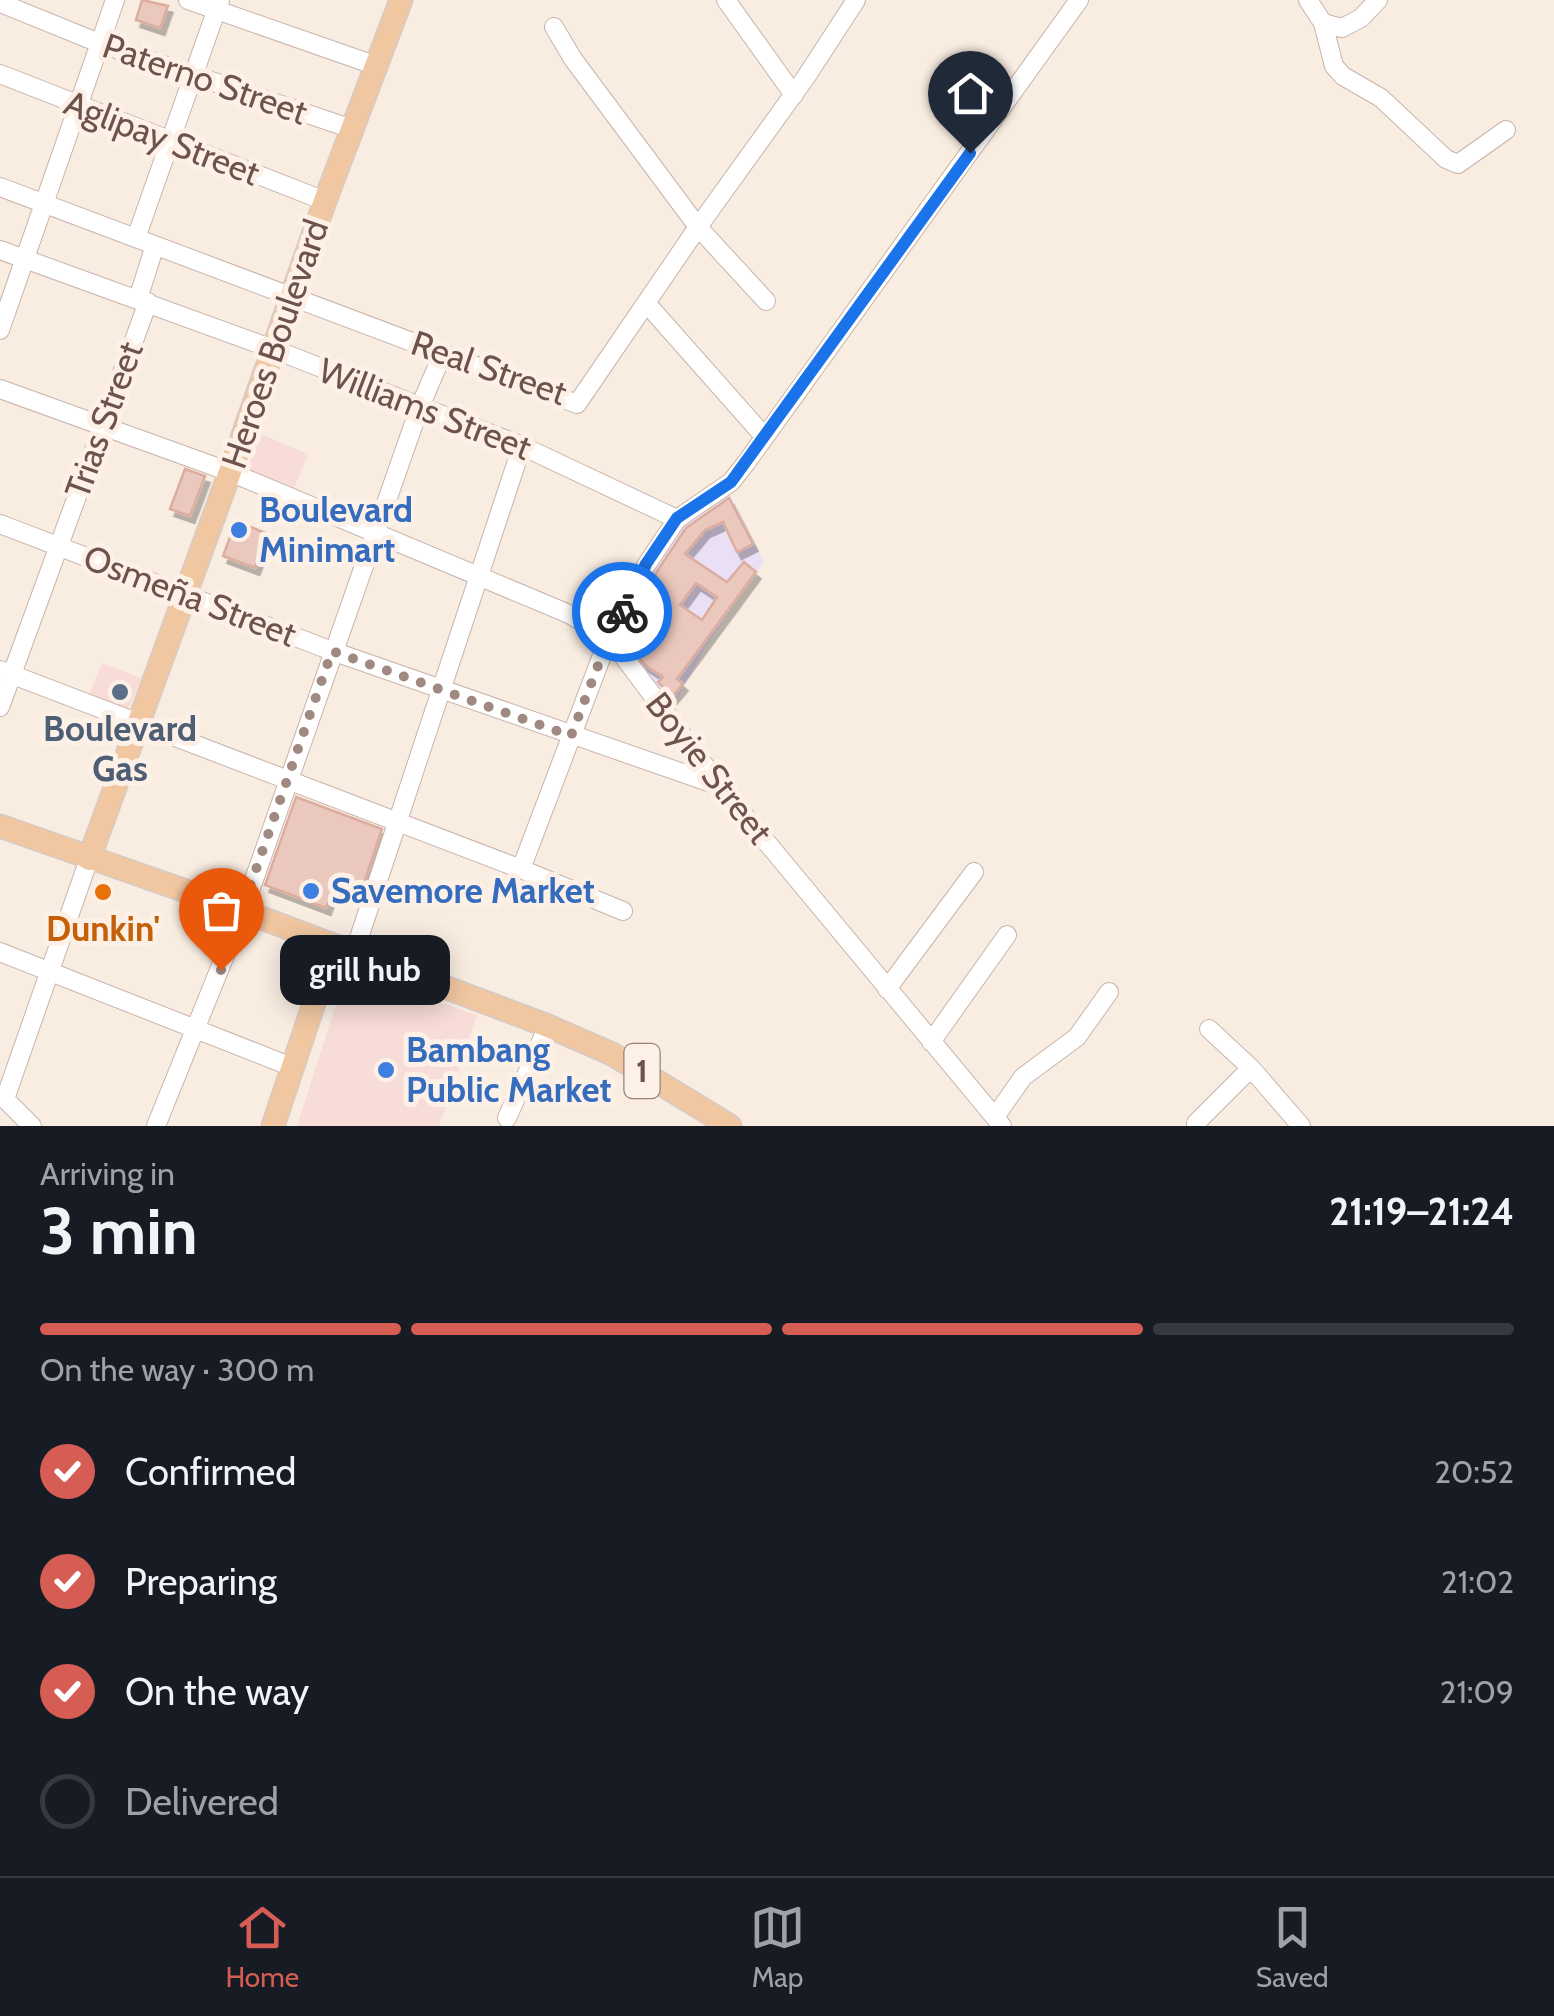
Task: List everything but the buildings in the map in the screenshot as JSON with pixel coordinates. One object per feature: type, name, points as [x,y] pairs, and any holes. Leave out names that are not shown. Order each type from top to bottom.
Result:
[{"type":"main road","name":"Heroes Boulevard","points":[[89,859],[324,201],[402,0]]},
{"type":"main road","name":"1","points":[[0,826],[548,1026],[612,1054],[730,1126]]},
{"type":"main road","points":[[273,1126],[292,1067],[344,950]]},
{"type":"street","points":[[0,330],[115,0]]},
{"type":"street","points":[[188,0],[219,5],[377,66]]},
{"type":"street","points":[[726,0],[794,95]]},
{"type":"street","name":"Real Street","points":[[0,187],[577,404],[856,0]]},
{"type":"street","points":[[521,869],[609,637],[646,564],[677,518],[731,482],[1080,0]]},
{"type":"street","points":[[1308,0],[1322,23],[1329,52],[1343,76],[1381,98],[1450,162],[1458,164],[1506,130]]},
{"type":"street","points":[[1322,23],[1342,28],[1361,18],[1378,0]]},
{"type":"street","name":"Paterno Street","points":[[2,4],[99,43],[352,130]]},
{"type":"street","points":[[136,238],[219,5]]},
{"type":"street","points":[[554,27],[698,227],[766,301]]},
{"type":"street","name":"Aglipay Street","points":[[0,74],[324,201]]},
{"type":"street","name":"Trias Street","points":[[0,707],[6,672],[58,546],[143,301],[155,244]]},
{"type":"street","name":"Williams Street","points":[[0,250],[273,349],[418,409],[522,446],[677,518]]},
{"type":"street","points":[[647,304],[763,435]]},
{"type":"street","points":[[156,1126],[244,912],[418,409],[443,353]]},
{"type":"street","name":"Boyie Street","points":[[0,389],[230,472],[569,614],[609,637],[720,786],[998,1122]]},
{"type":"street","points":[[344,950],[399,822],[522,446]]},
{"type":"street","name":"Osmeña Street","points":[[0,524],[332,651],[720,786]]},
{"type":"street","points":[[6,672],[623,911]]},
{"type":"street","points":[[32,1126],[2,1098],[89,859]]},
{"type":"street","points":[[888,989],[974,872]]},
{"type":"street","points":[[931,1042],[1007,935]]},
{"type":"street","points":[[0,952],[292,1067]]},
{"type":"street","points":[[998,1122],[1023,1077],[1078,1037],[1109,992]]},
{"type":"street","points":[[506,1118],[548,1026]]},
{"type":"street","points":[[1209,1029],[1301,1126]]},
{"type":"street","points":[[1196,1123],[1250,1068]]},
{"type":"shaded area","points":[[261,434],[308,454],[292,493],[245,473]]},
{"type":"shaded area","points":[[727,489],[764,562],[707,644],[672,708],[614,636],[680,522]]},
{"type":"shaded area","points":[[102,663],[141,678],[126,716],[87,701]]},
{"type":"shaded area","name":"Bambang Public Market","points":[[347,970],[477,1015],[439,1126],[297,1126]]},
{"type":"way so far","points":[[221,970],[332,651],[571,736],[622,612]]},
{"type":"place","name":"Boulevard Minimart","points":[[239,530]]},
{"type":"place","name":"Boulevard Gas","points":[[120,692]]},
{"type":"place","name":"Savemore Market","points":[[311,891]]},
{"type":"place","name":"Dunkin'","points":[[103,892]]},
{"type":"place","name":"grill hub","points":[[221,970]]},
{"type":"place","name":"Bambang Public Market","points":[[386,1070]]},
{"type":"route","points":[[622,612],[646,564],[677,518],[731,482],[970,153]]}]
